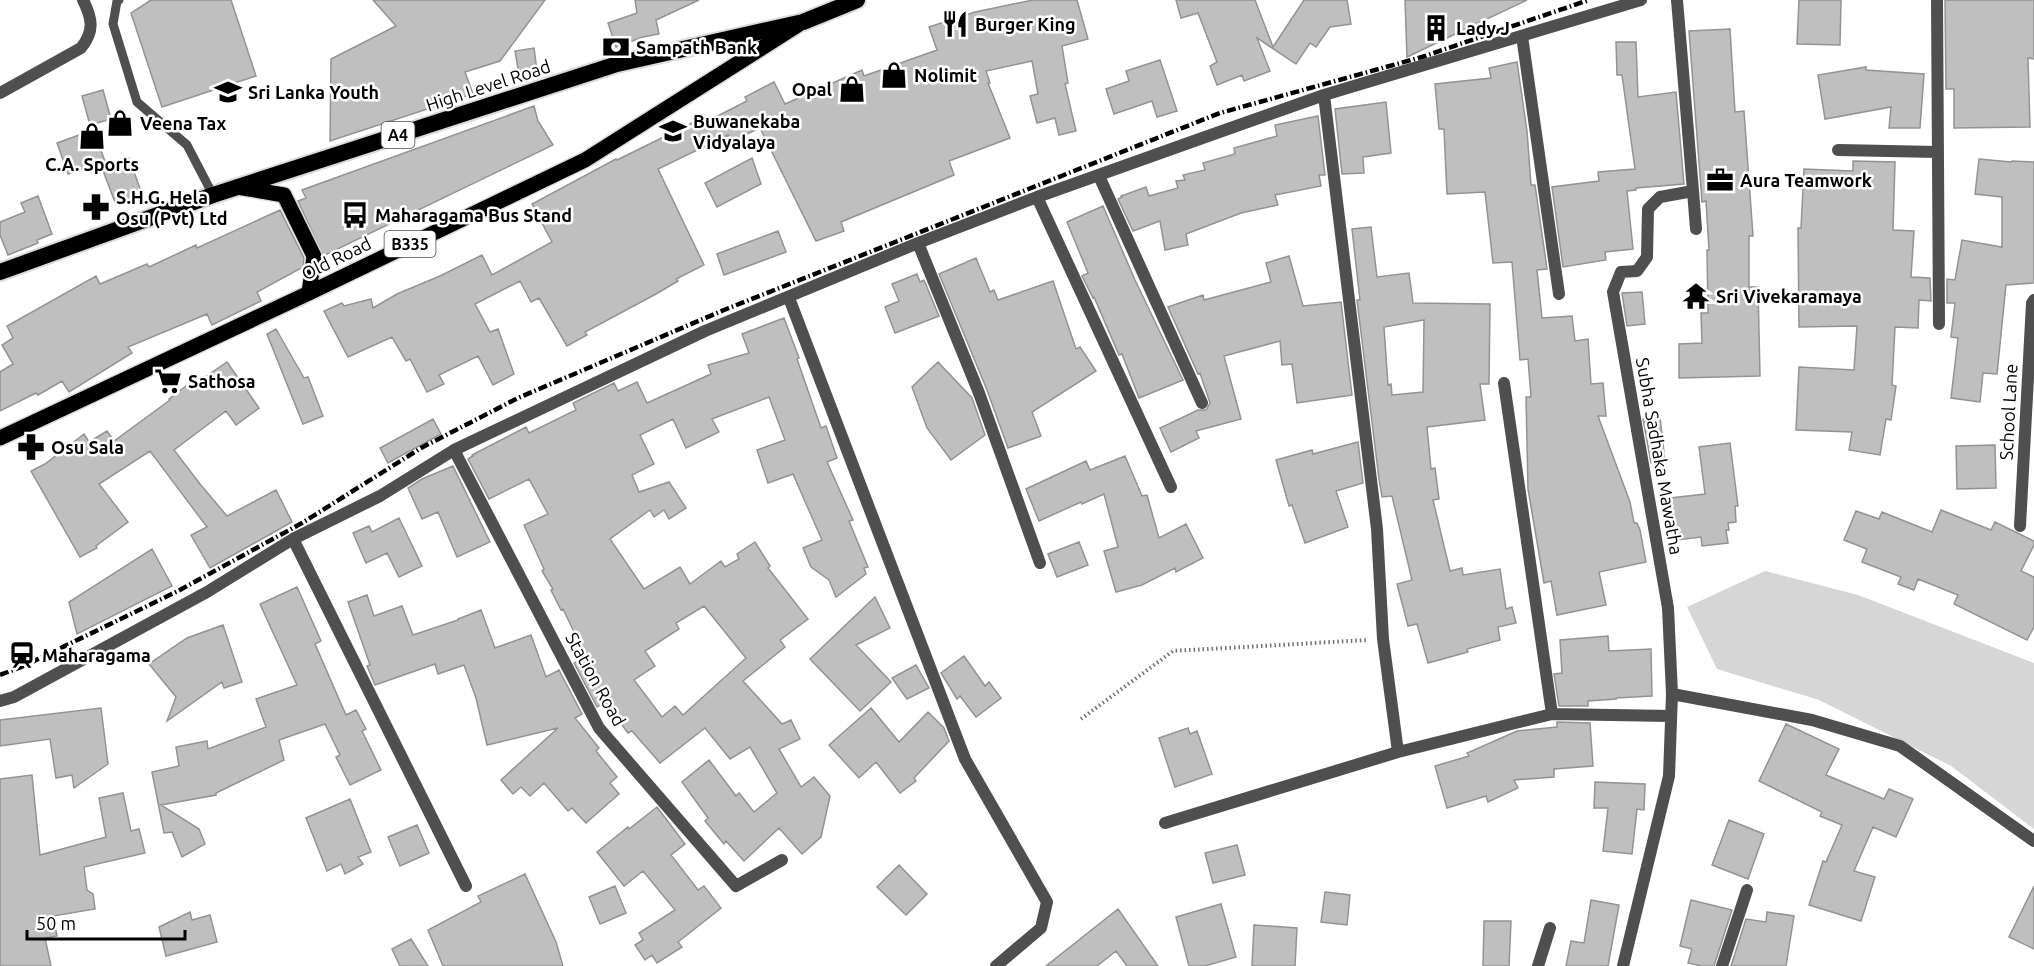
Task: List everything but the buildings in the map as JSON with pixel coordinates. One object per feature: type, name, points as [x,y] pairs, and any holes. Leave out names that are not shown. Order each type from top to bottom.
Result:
[{"type":"highway","name":"High Level Road","points":[[0,272],[213,195],[617,64],[803,22],[857,0]]},
{"type":"main road","name":"Old Road","points":[[0,438],[585,160],[803,22]]},
{"type":"main road","points":[[237,187],[284,195],[314,256],[309,293]]},
{"type":"street","points":[[0,93],[81,48],[89,38],[91,23],[83,0]]},
{"type":"street","points":[[0,701],[14,697],[207,592],[293,539],[380,496],[454,450],[705,331],[918,243],[1037,197],[1324,95],[1641,0]]},
{"type":"street","points":[[1677,0],[1696,229]]},
{"type":"street","points":[[1937,0],[1939,324]]},
{"type":"street","points":[[1522,36],[1559,294]]},
{"type":"street","points":[[1324,95],[1377,529],[1383,639],[1398,752]]},
{"type":"street","points":[[1838,150],[1938,152]]},
{"type":"street","points":[[1099,176],[1202,403]]},
{"type":"street","name":"Subha Sadhaka Mawatha","points":[[1623,966],[1669,776],[1672,694],[1668,608],[1613,292],[1621,272],[1637,271],[1647,257],[1648,209],[1660,197],[1693,191]]},
{"type":"street","points":[[1037,197],[1171,487]]},
{"type":"street","points":[[918,243],[979,393],[1040,563]]},
{"type":"street","points":[[789,297],[965,759],[1047,902],[1041,928],[996,966]]},
{"type":"street","name":"School Lane","points":[[2020,526],[2032,303],[2034,300]]},
{"type":"street","points":[[1504,383],[1552,714]]},
{"type":"street","name":"Station Road","points":[[454,450],[599,728],[736,886],[782,860]]},
{"type":"street","points":[[293,539],[466,886]]},
{"type":"street","points":[[1672,694],[1812,720],[1900,746],[2034,841]]},
{"type":"street","points":[[1165,823],[1398,752],[1552,714],[1671,716]]},
{"type":"street","points":[[1722,966],[1747,890]]},
{"type":"street","points":[[1538,966],[1550,928]]},
{"type":"lane","points":[[119,0],[112,24],[137,102],[187,145],[213,195]]},
{"type":"path","points":[[1081,719],[1173,651],[1383,639]]},
{"type":"shaded area","points":[[1765,571],[1858,595],[2034,663],[2034,829],[1951,766],[1819,700],[1717,669],[1687,607]]},
{"type":"railway","points":[[0,675],[26,665],[178,591],[302,523],[421,448],[518,398],[724,310],[1220,113],[1422,57],[1589,0]]},
{"type":"place","name":"Burger King","points":[[955,24]]},
{"type":"place","name":"Lady J","points":[[1436,28]]},
{"type":"place","name":"Sampath Bank","points":[[616,47]]},
{"type":"place","name":"Nolimit","points":[[894,75]]},
{"type":"place","name":"Opal","points":[[852,89]]},
{"type":"place","name":"Sri Lanka Youth","points":[[228,92]]},
{"type":"place","name":"Veena Tax","points":[[120,123]]},
{"type":"place","name":"Buwanekaba Vidyalaya","points":[[673,131]]},
{"type":"place","name":"C.A. Sports","points":[[92,136]]},
{"type":"place","name":"Aura Teamwork","points":[[1720,180]]},
{"type":"place","name":"S.H.G. Hela Osu (Pvt) Ltd","points":[[96,207]]},
{"type":"place","name":"Maharagama Bus Stand","points":[[355,215]]},
{"type":"place","name":"Sri Vivekaramaya","points":[[1696,296]]},
{"type":"place","name":"Sathosa","points":[[168,381]]},
{"type":"place","name":"Osu Sala","points":[[31,447]]},
{"type":"place","name":"Maharagama","points":[[22,655]]}]
